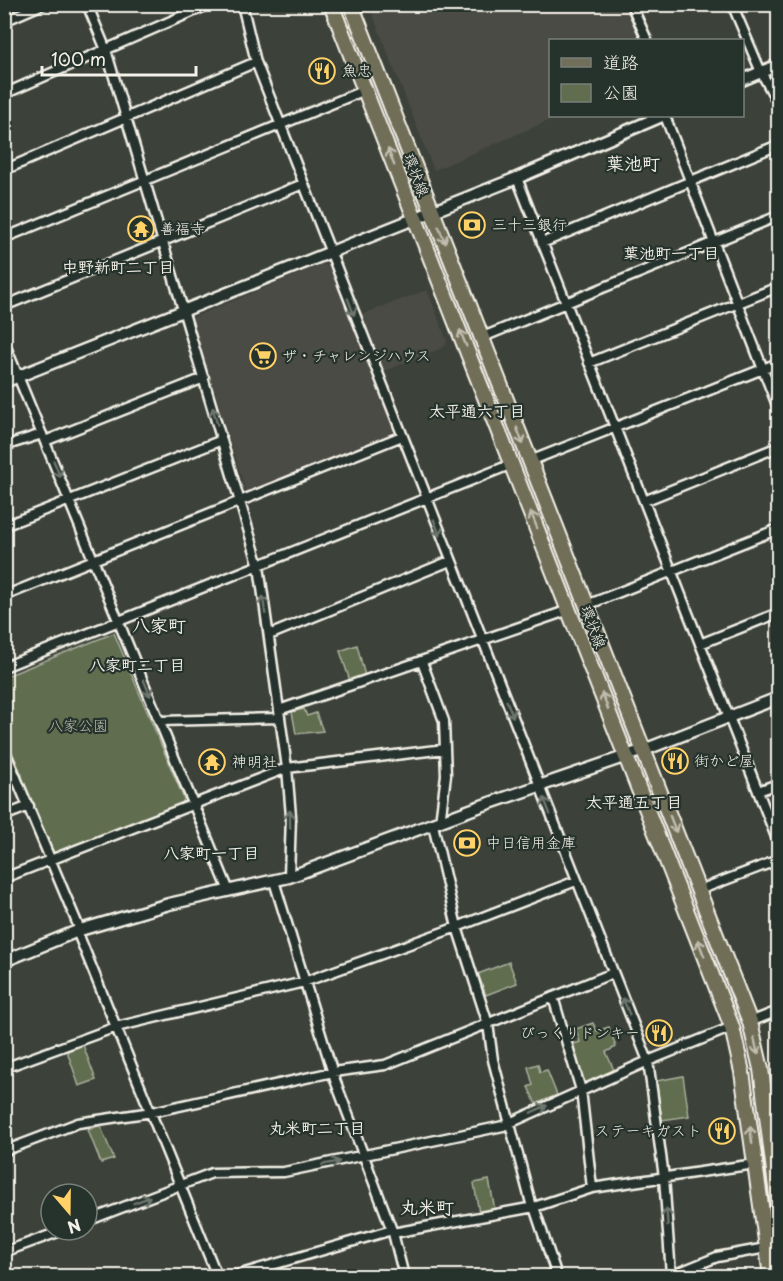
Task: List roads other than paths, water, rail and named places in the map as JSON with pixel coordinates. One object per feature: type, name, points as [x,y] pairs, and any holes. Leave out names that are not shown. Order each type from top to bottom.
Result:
[{"type":"main road","name":"環状線","points":[[331,4],[732,1027],[742,1072],[771,1276]]},
{"type":"main road","name":"環状線","points":[[351,4],[750,1022],[761,1069],[775,1161],[778,1203]]},
{"type":"street","points":[[4,21],[43,4]]},
{"type":"street","points":[[87,4],[106,50],[259,566],[287,768],[291,816],[289,877]]},
{"type":"street","points":[[4,94],[210,4]]},
{"type":"street","points":[[242,4],[256,62],[279,123],[648,1061],[664,1177],[671,1276],[717,1257],[766,1248]]},
{"type":"street","points":[[631,4],[647,39]]},
{"type":"street","points":[[732,4],[761,72],[778,103]]},
{"type":"street","points":[[4,170],[256,62]]},
{"type":"street","points":[[744,79],[778,65]]},
{"type":"street","points":[[4,238],[144,178],[365,90]]},
{"type":"street","points":[[4,382],[433,212],[662,117]]},
{"type":"street","points":[[664,117],[778,408]]},
{"type":"street","points":[[542,243],[778,145]]},
{"type":"street","points":[[517,177],[778,842]]},
{"type":"street","points":[[4,306],[303,184]]},
{"type":"street","points":[[483,337],[778,216]]},
{"type":"street","points":[[590,363],[778,287]]},
{"type":"street","points":[[4,342],[229,891]]},
{"type":"street","points":[[530,461],[778,363]]},
{"type":"street","points":[[4,446],[44,437],[204,378]]},
{"type":"street","points":[[4,596],[402,436]]},
{"type":"street","points":[[4,526],[222,440]]},
{"type":"street","points":[[644,501],[778,447]]},
{"type":"street","points":[[4,667],[512,464]]},
{"type":"street","points":[[587,605],[778,529]]},
{"type":"street","points":[[269,635],[450,561]]},
{"type":"street","points":[[160,722],[279,714],[569,610]]},
{"type":"street","points":[[700,644],[778,613]]},
{"type":"street","points":[[422,662],[444,721],[446,775],[436,824],[457,927],[488,1024],[493,1060],[533,1207],[557,1276]]},
{"type":"street","points":[[4,961],[79,931],[169,904],[289,877],[644,750],[778,698]]},
{"type":"street","points":[[4,748],[51,859],[137,1076],[141,1093],[145,1095],[217,1276]]},
{"type":"street","points":[[4,878],[287,768],[445,749]]},
{"type":"street","points":[[758,791],[778,784]]},
{"type":"street","points":[[4,816],[28,806]]},
{"type":"street","points":[[699,890],[778,860]]},
{"type":"street","points":[[274,881],[333,1072],[392,1231],[404,1276]]},
{"type":"street","points":[[4,1068],[116,1027],[304,982],[576,881]]},
{"type":"street","points":[[4,1151],[78,1122],[152,1112],[333,1072],[386,1065],[613,973]]},
{"type":"street","points":[[553,997],[581,1090],[592,1188]]},
{"type":"street","points":[[750,1022],[778,1011]]},
{"type":"street","points":[[99,1216],[212,1173],[285,1172],[503,1126],[648,1061],[732,1027]]},
{"type":"street","points":[[234,1276],[392,1231],[533,1207],[592,1188],[755,1164]]},
{"type":"street","points":[[4,1252],[39,1239]]},
{"type":"street","points":[[4,1265],[9,1276]]},
{"type":"place","name":"魚忠","points":[[322,71]]},
{"type":"place","name":"三十三銀行","points":[[472,225]]},
{"type":"place","name":"善福寺","points":[[141,229]]},
{"type":"place","name":"ザ・チャレンジハウス","points":[[263,356]]},
{"type":"place","name":"街かど屋","points":[[675,761]]},
{"type":"place","name":"神明社","points":[[212,762]]},
{"type":"place","name":"中日信用金庫","points":[[467,843]]},
{"type":"place","name":"びっくりドンキー","points":[[659,1033]]},
{"type":"place","name":"ステーキガスト","points":[[722,1131]]},
{"type":"district","name":"葉池町","points":[[633,164]]},
{"type":"district","name":"葉池町一丁目","points":[[671,253]]},
{"type":"district","name":"中野新町二丁目","points":[[118,267]]},
{"type":"district","name":"太平通六丁目","points":[[477,411]]},
{"type":"district","name":"八家町","points":[[159,626]]},
{"type":"district","name":"八家町二丁目","points":[[137,665]]},
{"type":"district","name":"太平通五丁目","points":[[634,802]]},
{"type":"district","name":"八家町一丁目","points":[[211,853]]},
{"type":"district","name":"丸米町二丁目","points":[[317,1128]]},
{"type":"district","name":"丸米町","points":[[427,1208]]},
{"type":"park label","name":"八家公園","points":[[78,726]]}]
